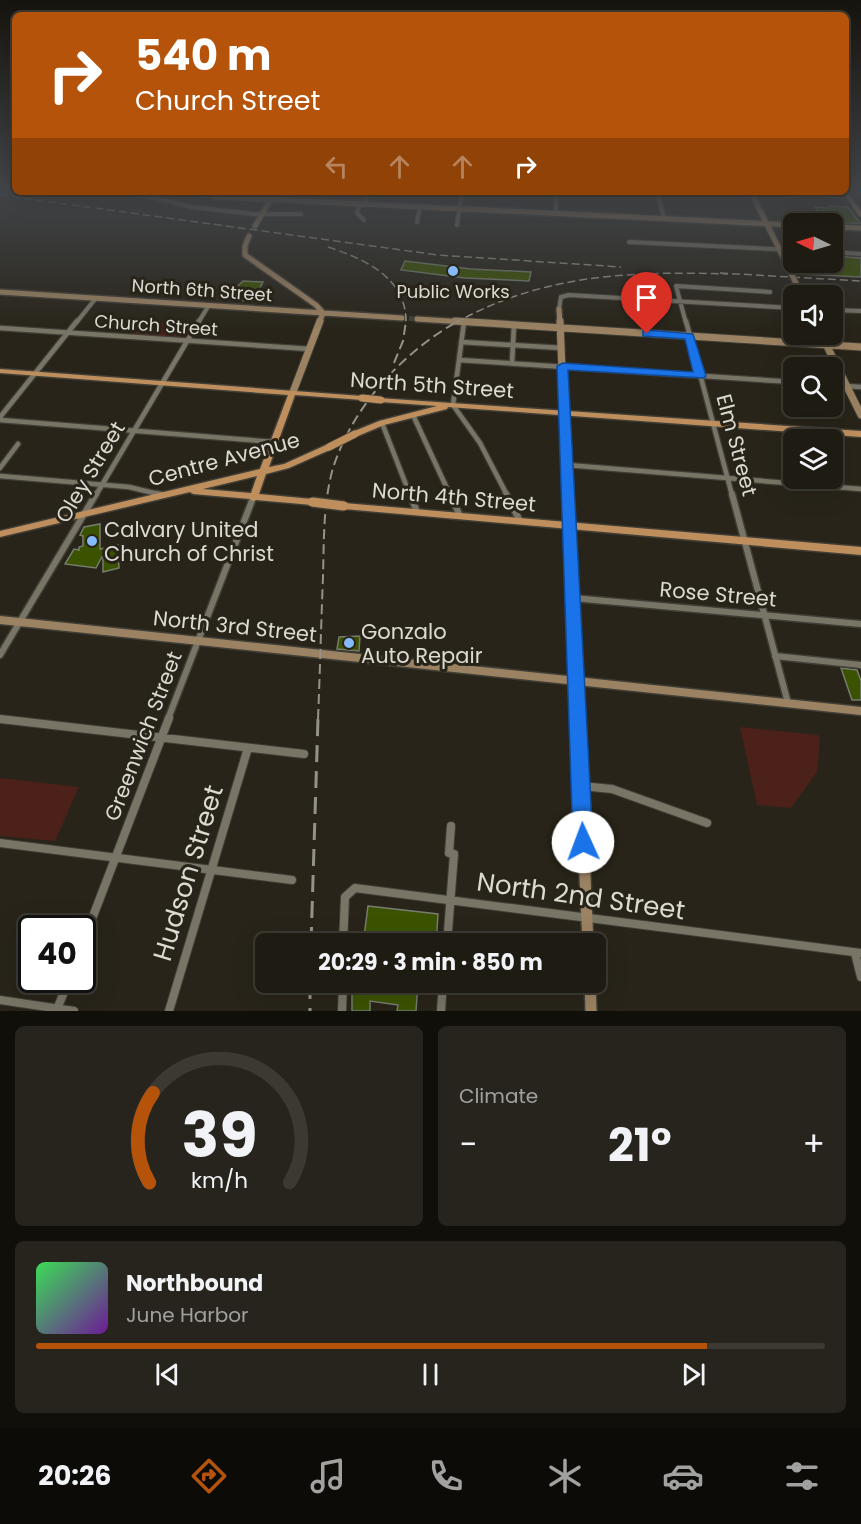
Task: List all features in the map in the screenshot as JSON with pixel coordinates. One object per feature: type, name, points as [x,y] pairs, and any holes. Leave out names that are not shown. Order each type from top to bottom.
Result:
[{"type":"main road","name":"North 5th Street","points":[[0,371],[861,434]]},
{"type":"main road","name":"Greenwich Street","points":[[253,498],[293,392]]},
{"type":"main road","name":"Centre Avenue","points":[[0,534],[296,463],[381,423],[453,405]]},
{"type":"main road","name":"North 4th Street","points":[[187,490],[253,498],[861,551]]},
{"type":"street","points":[[249,237],[245,255],[316,305],[323,313]]},
{"type":"street","points":[[773,237],[797,285]]},
{"type":"street","points":[[629,242],[783,249]]},
{"type":"street","points":[[843,253],[861,254]]},
{"type":"street","points":[[680,302],[676,286],[770,292]]},
{"type":"street","name":"North 6th Street","points":[[0,292],[402,318]]},
{"type":"street","points":[[588,933],[559,309],[561,297],[568,295],[783,307]]},
{"type":"street","points":[[0,418],[96,298]]},
{"type":"street","name":"Elm Street","points":[[680,302],[788,703]]},
{"type":"street","name":"Oley Street","points":[[0,655],[208,305]]},
{"type":"street","points":[[843,310],[861,311]]},
{"type":"street","name":"Greenwich Street","points":[[293,392],[323,313]]},
{"type":"street","points":[[417,319],[783,342]]},
{"type":"street","points":[[464,322],[453,405],[476,437],[520,521]]},
{"type":"street","points":[[512,363],[514,325]]},
{"type":"street","name":"Church Street","points":[[0,328],[310,349]]},
{"type":"street","points":[[461,342],[562,348]]},
{"type":"street","points":[[826,345],[861,347]]},
{"type":"street","points":[[826,345],[861,415]]},
{"type":"street","points":[[459,360],[783,381]]},
{"type":"street","points":[[843,386],[861,387]]},
{"type":"street","points":[[413,415],[460,516]]},
{"type":"street","points":[[0,418],[274,442]]},
{"type":"street","points":[[381,423],[417,512]]},
{"type":"street","points":[[0,468],[18,444]]},
{"type":"street","points":[[567,465],[861,489]]},
{"type":"street","points":[[0,476],[140,489],[162,495]]},
{"type":"street","name":"Greenwich Street","points":[[94,915],[253,498]]},
{"type":"street","name":"Rose Street","points":[[573,597],[861,624]]},
{"type":"street","name":"North 3rd Street","points":[[0,620],[861,711]]},
{"type":"street","points":[[775,656],[861,664]]},
{"type":"street","points":[[0,719],[304,754]]},
{"type":"street","name":"Hudson Street","points":[[169,1011],[248,748]]},
{"type":"street","points":[[581,786],[612,789],[708,823]]},
{"type":"street","points":[[448,933],[454,854],[449,854],[451,826]]},
{"type":"street","points":[[0,843],[292,880]]},
{"type":"street","name":"North 2nd Street","points":[[343,933],[345,897],[355,888],[858,953]]},
{"type":"street","points":[[858,953],[861,977]]},
{"type":"street","points":[[57,1010],[64,993]]},
{"type":"street","points":[[342,1011],[343,993]]},
{"type":"street","points":[[441,1011],[442,993]]},
{"type":"street","points":[[590,993],[591,1011]]},
{"type":"street","points":[[0,1000],[74,1011]]},
{"type":"shaded area","points":[[143,321],[192,324],[183,339],[133,336]]},
{"type":"shaded area","points":[[740,727],[818,735],[820,739],[817,772],[791,808],[757,805]]},
{"type":"shaded area","points":[[0,778],[79,787],[55,841],[0,836]]},
{"type":"building","points":[[843,257],[861,258],[861,277],[800,274],[843,273]]},
{"type":"building","name":"Public Works","points":[[405,261],[471,269],[531,272],[529,281],[465,278],[401,270]]},
{"type":"building","points":[[243,281],[263,282],[252,302],[231,299],[234,290]]},
{"type":"building","name":"Calvary United Church of Christ","points":[[100,524],[100,549],[118,545],[119,568],[103,572],[103,555],[96,568],[65,564],[74,549],[79,550],[79,547],[83,546],[83,536],[80,535],[84,527]]},
{"type":"building","name":"Gonzalo Auto Repair","points":[[360,636],[359,651],[337,649],[339,637]]},
{"type":"building","points":[[841,668],[857,670],[861,681],[861,700],[852,700]]},
{"type":"building","points":[[368,906],[438,914],[437,933],[364,933]]},
{"type":"building","points":[[352,993],[417,993],[416,1011],[397,1011],[398,1005],[370,1001],[370,1011],[352,1011]]},
{"type":"tunnel","points":[[402,318],[417,319]]},
{"type":"railway","points":[[308,237],[438,255],[621,267]]},
{"type":"railway","points":[[328,247],[369,264],[392,282],[404,307],[406,322]]},
{"type":"railway","points":[[720,273],[861,281]]},
{"type":"railway","points":[[455,323],[521,294],[554,285],[622,275],[728,274]]},
{"type":"railway","points":[[318,719],[325,522],[327,495],[333,468],[353,423],[382,383],[418,349],[458,321]]},
{"type":"railway","points":[[394,363],[403,341],[406,322]]},
{"type":"railway","points":[[311,933],[318,718]]},
{"type":"railway","points":[[310,993],[310,1011]]},
{"type":"place","name":"Public Works","points":[[453,271]]},
{"type":"place","name":"Calvary United Church of Christ","points":[[92,541]]},
{"type":"place","name":"Gonzalo Auto Repair","points":[[349,643]]},
{"type":"route","points":[[583,842],[563,366],[700,376],[690,336],[647,334]]}]
